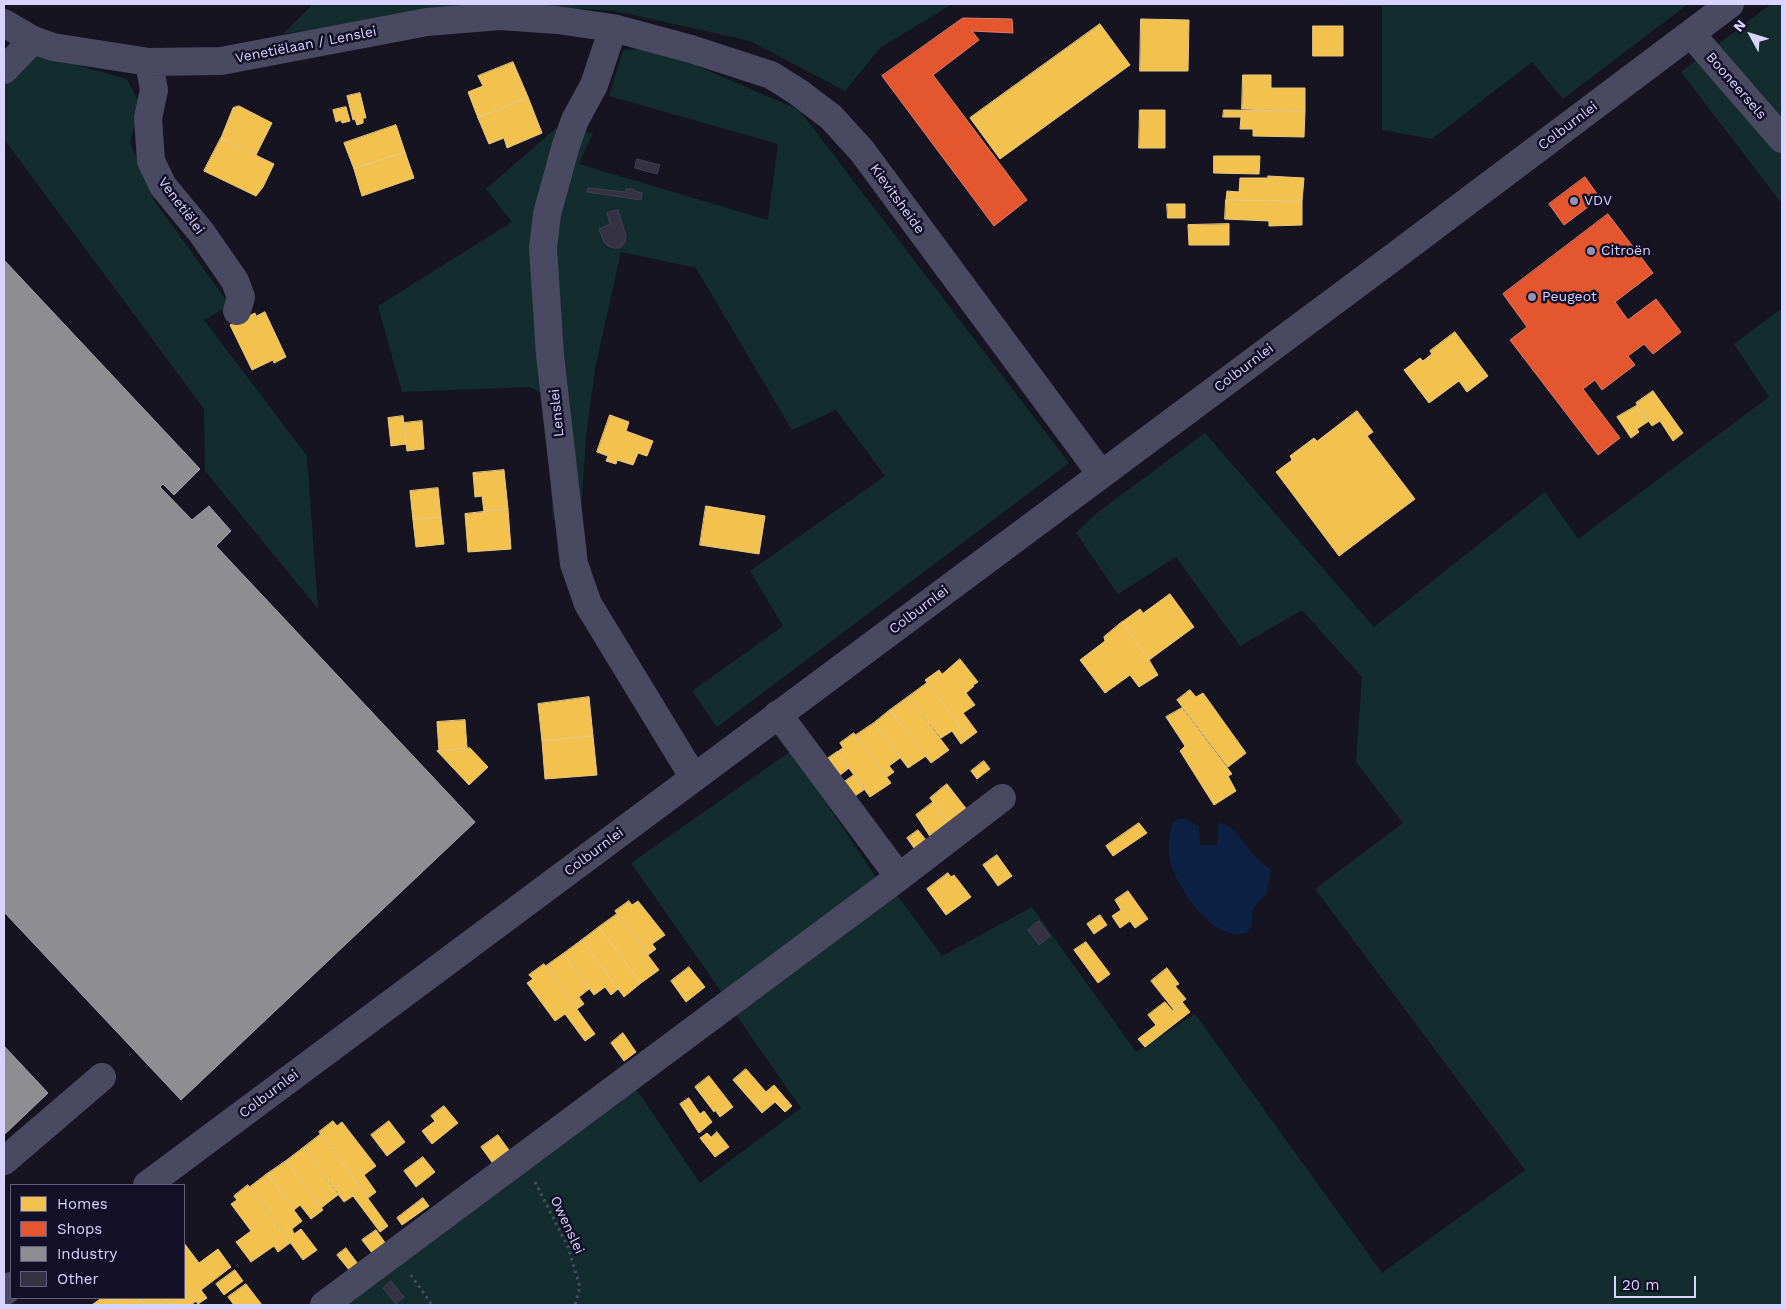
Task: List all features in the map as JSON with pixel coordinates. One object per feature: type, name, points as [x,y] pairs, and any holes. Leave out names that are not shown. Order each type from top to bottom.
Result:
[{"type":"street","name":"Colburnlei","points":[[148,1184],[1730,4]]},
{"type":"street","name":"Venetiëlaan / Lenslei","points":[[4,23],[33,40],[53,47],[149,62],[221,61],[426,22],[500,16],[557,20],[614,28]]},
{"type":"street","name":"Kievitsheide","points":[[614,28],[691,49],[771,75],[798,92],[831,117],[862,151],[1101,474]]},
{"type":"street","name":"Lenslei","points":[[614,28],[594,85],[575,120],[547,214],[543,248],[550,354],[574,564],[588,604],[694,778]]},
{"type":"street","name":"Booneersels","points":[[1691,34],[1782,139]]},
{"type":"street","points":[[4,70],[33,40]]},
{"type":"street","name":"Venetiëlei","points":[[149,62],[154,90],[148,118],[151,161],[163,186],[201,232],[235,281],[241,297],[238,311]]},
{"type":"street","points":[[778,714],[899,877]]},
{"type":"street","points":[[324,1305],[899,877],[1002,798]]},
{"type":"street","points":[[4,1161],[102,1077]]},
{"type":"path","name":"Owenslei","points":[[522,1157],[568,1247],[580,1287],[575,1305]]},
{"type":"path","points":[[395,1252],[432,1305]]},
{"type":"green space","points":[[313,4],[467,4],[283,34]]},
{"type":"green space","points":[[498,4],[952,4],[880,48],[845,91],[750,41],[615,11]]},
{"type":"green space","points":[[1244,4],[1688,4],[1563,99],[1532,62],[1432,139],[1382,130],[1382,6]]},
{"type":"green space","points":[[1771,4],[1782,4],[1782,204],[1681,72]]},
{"type":"green space","points":[[656,48],[797,109],[1069,463],[717,727],[692,691],[783,626],[750,571],[885,476],[836,410],[792,430],[696,268],[621,252],[595,369],[586,437],[581,510],[553,520],[545,395],[529,387],[402,392],[378,306],[512,222],[486,189],[556,128],[593,133],[579,164],[768,220],[778,144],[609,96],[623,50]]},
{"type":"green space","points":[[30,52],[127,79],[140,105],[130,143],[155,202],[230,305],[204,320],[307,456],[318,609],[205,471],[204,409],[4,139],[4,79]]},
{"type":"green space","points":[[1782,308],[1782,1305],[337,1305],[634,1086],[700,1183],[801,1108],[733,1011],[894,891],[942,956],[1032,907],[1136,1052],[1195,1014],[1382,1273],[1525,1170],[1315,889],[1403,823],[1356,762],[1362,677],[1302,610],[1240,646],[1176,557],[1118,594],[1076,533],[1098,512],[1205,433],[1374,627],[1545,492],[1578,539],[1769,397],[1734,344]]},
{"type":"green space","points":[[791,751],[876,877],[723,994],[631,863]]},
{"type":"water","points":[[1182,818],[1199,826],[1200,845],[1217,845],[1218,823],[1230,827],[1258,859],[1271,870],[1266,894],[1253,909],[1252,923],[1247,933],[1234,934],[1222,930],[1211,923],[1200,914],[1183,890],[1170,862],[1169,851],[1173,821]]},
{"type":"building: Homes","points":[[1141,19],[1189,20],[1188,71],[1140,71]]},
{"type":"building: Homes","points":[[1100,24],[1130,65],[1000,159],[970,118]]},
{"type":"building: Homes","points":[[1313,26],[1343,26],[1343,56],[1313,56]]},
{"type":"building: Homes","points":[[513,62],[528,97],[478,118],[468,92],[483,86],[478,76]]},
{"type":"building: Homes","points":[[1243,75],[1271,75],[1271,88],[1305,88],[1305,111],[1242,109]]},
{"type":"building: Homes","points":[[360,93],[366,118],[363,118],[363,123],[357,125],[355,119],[353,120],[347,96]]},
{"type":"building: Homes","points":[[528,97],[542,133],[507,148],[504,138],[489,144],[478,118]]},
{"type":"building: Homes","points":[[239,106],[272,123],[256,155],[221,138],[233,108]]},
{"type":"building: Homes","points":[[346,107],[350,121],[342,123],[341,120],[336,122],[333,110]]},
{"type":"building: Homes","points":[[1140,110],[1165,110],[1165,148],[1139,148]]},
{"type":"building: Homes","points":[[1224,110],[1305,111],[1304,137],[1253,136],[1253,129],[1240,129],[1241,117],[1223,117]]},
{"type":"building: Homes","points":[[396,125],[405,152],[354,169],[344,143]]},
{"type":"building: Homes","points":[[221,138],[274,164],[263,187],[256,196],[204,171]]},
{"type":"building: Homes","points":[[405,152],[414,178],[362,196],[354,169]]},
{"type":"building: Homes","points":[[1214,156],[1260,156],[1259,174],[1214,173]]},
{"type":"building: Homes","points":[[1268,176],[1304,178],[1302,201],[1226,200],[1227,191],[1239,192],[1240,178],[1268,178]]},
{"type":"building: Homes","points":[[1226,200],[1302,201],[1302,225],[1269,226],[1269,221],[1225,219]]},
{"type":"building: Homes","points":[[1167,204],[1185,204],[1185,218],[1168,218]]},
{"type":"building: Homes","points":[[1229,224],[1229,245],[1189,245],[1188,225]]},
{"type":"building: Homes","points":[[265,312],[286,357],[274,363],[273,360],[252,370],[230,325],[255,313],[256,316]]},
{"type":"building: Homes","points":[[1455,332],[1488,376],[1467,392],[1459,381],[1429,403],[1404,370],[1420,358],[1423,361],[1432,354],[1430,351]]},
{"type":"building: Homes","points":[[1653,391],[1683,433],[1673,441],[1660,421],[1652,426],[1636,403]]},
{"type":"building: Homes","points":[[1638,405],[1649,421],[1637,429],[1639,432],[1631,438],[1617,417]]},
{"type":"building: Homes","points":[[1357,411],[1373,432],[1367,436],[1415,499],[1339,556],[1276,472],[1292,460],[1290,456],[1314,438],[1317,441]]},
{"type":"building: Homes","points":[[610,415],[629,422],[626,431],[653,441],[647,456],[638,453],[633,465],[617,460],[616,464],[606,461],[608,456],[597,452]]},
{"type":"building: Homes","points":[[403,416],[406,444],[391,446],[388,418]]},
{"type":"building: Homes","points":[[422,421],[424,449],[407,451],[403,423]]},
{"type":"building: Homes","points":[[504,470],[508,509],[484,512],[482,496],[475,497],[473,473]]},
{"type":"building: Homes","points":[[438,488],[441,517],[413,520],[410,491]]},
{"type":"building: Homes","points":[[706,506],[765,516],[759,554],[700,545]]},
{"type":"building: Homes","points":[[508,509],[511,549],[468,552],[465,514]]},
{"type":"building: Homes","points":[[441,517],[444,544],[416,547],[413,520]]},
{"type":"building: Homes","points":[[1170,594],[1194,627],[1149,660],[1122,622],[1140,609],[1143,613]]},
{"type":"building: Homes","points":[[1122,622],[1158,675],[1139,687],[1130,675],[1105,693],[1080,660],[1105,641],[1104,637]]},
{"type":"building: Homes","points":[[960,659],[978,682],[966,693],[975,705],[963,713],[977,732],[969,738],[925,680],[939,670],[942,674]]},
{"type":"building: Homes","points":[[927,683],[969,738],[961,744],[952,731],[941,738],[908,697]]},
{"type":"building: Homes","points":[[1190,690],[1196,697],[1203,693],[1246,753],[1228,767],[1177,700]]},
{"type":"building: Homes","points":[[589,697],[593,736],[542,741],[538,704]]},
{"type":"building: Homes","points":[[908,697],[949,750],[931,763],[890,710]]},
{"type":"building: Homes","points":[[1182,708],[1232,774],[1228,776],[1236,791],[1214,805],[1180,751],[1185,746],[1166,717]]},
{"type":"building: Homes","points":[[890,710],[926,756],[908,768],[874,723]]},
{"type":"building: Homes","points":[[465,720],[467,748],[439,751],[437,722]]},
{"type":"building: Homes","points":[[874,723],[900,758],[889,766],[894,772],[887,777],[856,735]]},
{"type":"building: Homes","points":[[854,733],[891,783],[870,797],[837,752],[843,748],[840,743]]},
{"type":"building: Homes","points":[[593,736],[597,775],[545,779],[542,741]]},
{"type":"building: Homes","points":[[470,748],[488,767],[469,785],[437,751]]},
{"type":"building: Homes","points":[[837,752],[849,768],[839,776],[827,759]]},
{"type":"building: Homes","points":[[984,761],[990,769],[977,779],[971,771]]},
{"type":"building: Homes","points":[[854,775],[865,789],[855,796],[844,782]]},
{"type":"building: Homes","points":[[947,784],[968,811],[950,825],[930,798]]},
{"type":"building: Homes","points":[[933,802],[950,825],[931,838],[916,815]]},
{"type":"building: Homes","points":[[1139,823],[1147,833],[1113,856],[1106,846]]},
{"type":"building: Homes","points":[[918,830],[926,840],[914,848],[907,838]]},
{"type":"building: Homes","points":[[997,855],[1012,876],[998,886],[983,865]]},
{"type":"building: Homes","points":[[948,873],[951,877],[954,875],[971,897],[946,915],[927,889]]},
{"type":"building: Homes","points":[[1128,891],[1148,919],[1135,928],[1130,921],[1120,928],[1112,916],[1121,910],[1115,900]]},
{"type":"building: Homes","points":[[629,901],[632,905],[638,901],[665,935],[652,944],[656,949],[648,955],[615,911]]},
{"type":"building: Homes","points":[[617,914],[659,970],[641,983],[599,927]]},
{"type":"building: Homes","points":[[1100,915],[1107,925],[1094,934],[1087,924]]},
{"type":"building: Homes","points":[[599,927],[641,983],[624,997],[582,940]]},
{"type":"building: Homes","points":[[582,940],[618,989],[611,995],[605,987],[594,995],[563,954]]},
{"type":"building: Homes","points":[[1086,942],[1110,974],[1098,983],[1074,950]]},
{"type":"building: Homes","points":[[563,954],[589,989],[579,997],[584,1004],[577,1009],[546,966]]},
{"type":"building: Homes","points":[[544,964],[595,1034],[585,1041],[565,1014],[555,1021],[527,983],[533,979],[529,975]]},
{"type":"building: Homes","points":[[689,967],[705,987],[686,1002],[671,981]]},
{"type":"building: Homes","points":[[1167,968],[1179,984],[1175,986],[1186,999],[1174,1010],[1151,981]]},
{"type":"building: Homes","points":[[1165,1002],[1173,1011],[1183,1003],[1190,1012],[1145,1047],[1138,1039],[1156,1025],[1148,1015]]},
{"type":"building: Homes","points":[[623,1033],[636,1052],[624,1061],[611,1043]]},
{"type":"building: Homes","points":[[746,1069],[766,1092],[774,1085],[792,1106],[785,1112],[775,1102],[762,1113],[733,1080]]},
{"type":"building: Homes","points":[[709,1076],[733,1107],[720,1117],[695,1087]]},
{"type":"building: Homes","points":[[689,1098],[700,1114],[704,1111],[712,1122],[699,1133],[680,1104]]},
{"type":"building: Homes","points":[[444,1106],[458,1123],[432,1144],[422,1131],[435,1121],[431,1116]]},
{"type":"building: Homes","points":[[333,1121],[337,1126],[342,1122],[376,1166],[364,1175],[376,1192],[368,1198],[319,1132]]},
{"type":"building: Homes","points":[[389,1121],[405,1142],[387,1156],[371,1135]]},
{"type":"building: Homes","points":[[717,1132],[729,1147],[715,1157],[700,1138],[707,1133],[711,1137]]},
{"type":"building: Homes","points":[[321,1134],[388,1226],[380,1232],[353,1196],[344,1202],[303,1148]]},
{"type":"building: Homes","points":[[498,1135],[511,1153],[494,1165],[481,1147]]},
{"type":"building: Homes","points":[[303,1148],[339,1194],[321,1208],[286,1161]]},
{"type":"building: Homes","points":[[423,1157],[435,1172],[416,1187],[404,1171]]},
{"type":"building: Homes","points":[[286,1161],[323,1210],[311,1219],[300,1205],[294,1210],[267,1174]]},
{"type":"building: Homes","points":[[267,1174],[302,1221],[292,1229],[294,1234],[301,1229],[317,1250],[303,1260],[250,1187]]},
{"type":"building: Homes","points":[[248,1185],[290,1243],[278,1252],[274,1246],[251,1262],[236,1242],[251,1231],[231,1204],[237,1200],[234,1196]]},
{"type":"building: Homes","points":[[423,1198],[429,1206],[402,1225],[397,1218]]},
{"type":"building: Homes","points":[[376,1230],[386,1244],[372,1253],[362,1240]]},
{"type":"building: Homes","points":[[185,1244],[199,1263],[218,1249],[231,1267],[201,1290],[207,1298],[198,1304],[185,1286]]},
{"type":"building: Homes","points":[[346,1248],[358,1264],[350,1271],[337,1255]]},
{"type":"building: Homes","points":[[235,1270],[243,1281],[224,1295],[216,1284]]},
{"type":"building: Homes","points":[[246,1284],[262,1305],[234,1305],[228,1297]]},
{"type":"building: Homes","points":[[185,1286],[196,1301],[191,1305],[171,1305],[167,1299],[185,1299]]},
{"type":"building: Homes","points":[[101,1299],[111,1299],[116,1305],[92,1305]]},
{"type":"building: Homes","points":[[111,1299],[139,1299],[144,1305],[116,1305]]},
{"type":"building: Homes","points":[[139,1299],[167,1299],[171,1305],[144,1305]]},
{"type":"building: Shops","points":[[963,18],[1012,19],[1013,33],[972,31],[979,40],[933,75],[1027,200],[994,226],[882,76]]},
{"type":"building: Shops","points":[[1585,177],[1600,198],[1564,225],[1549,204]]},
{"type":"building: Shops","points":[[1608,214],[1653,273],[1615,302],[1628,320],[1656,299],[1681,332],[1653,354],[1644,344],[1628,356],[1635,365],[1602,390],[1595,380],[1583,389],[1620,438],[1598,455],[1510,340],[1527,327],[1503,294]]},
{"type":"building: Industry","points":[[4,260],[200,469],[174,495],[163,484],[160,487],[192,520],[209,506],[231,531],[216,546],[475,822],[181,1100],[4,912]]},
{"type":"building: Industry","points":[[4,1046],[48,1093],[4,1135]]},
{"type":"building: Other","points":[[637,159],[660,165],[657,174],[635,168]]},
{"type":"building: Other","points":[[588,188],[626,192],[626,189],[634,189],[634,191],[642,193],[641,200],[587,192]]},
{"type":"building: Other","points":[[618,210],[626,236],[625,242],[620,248],[614,248],[604,242],[599,229],[610,224],[607,213]]},
{"type":"building: Other","points":[[1039,921],[1050,936],[1039,945],[1028,930]]},
{"type":"building: Other","points":[[391,1281],[404,1297],[396,1304],[383,1288]]},
{"type":"place","name":"VDV","points":[[1574,201]]},
{"type":"place","name":"Citroën","points":[[1591,251]]},
{"type":"place","name":"Peugeot","points":[[1532,297]]}]
